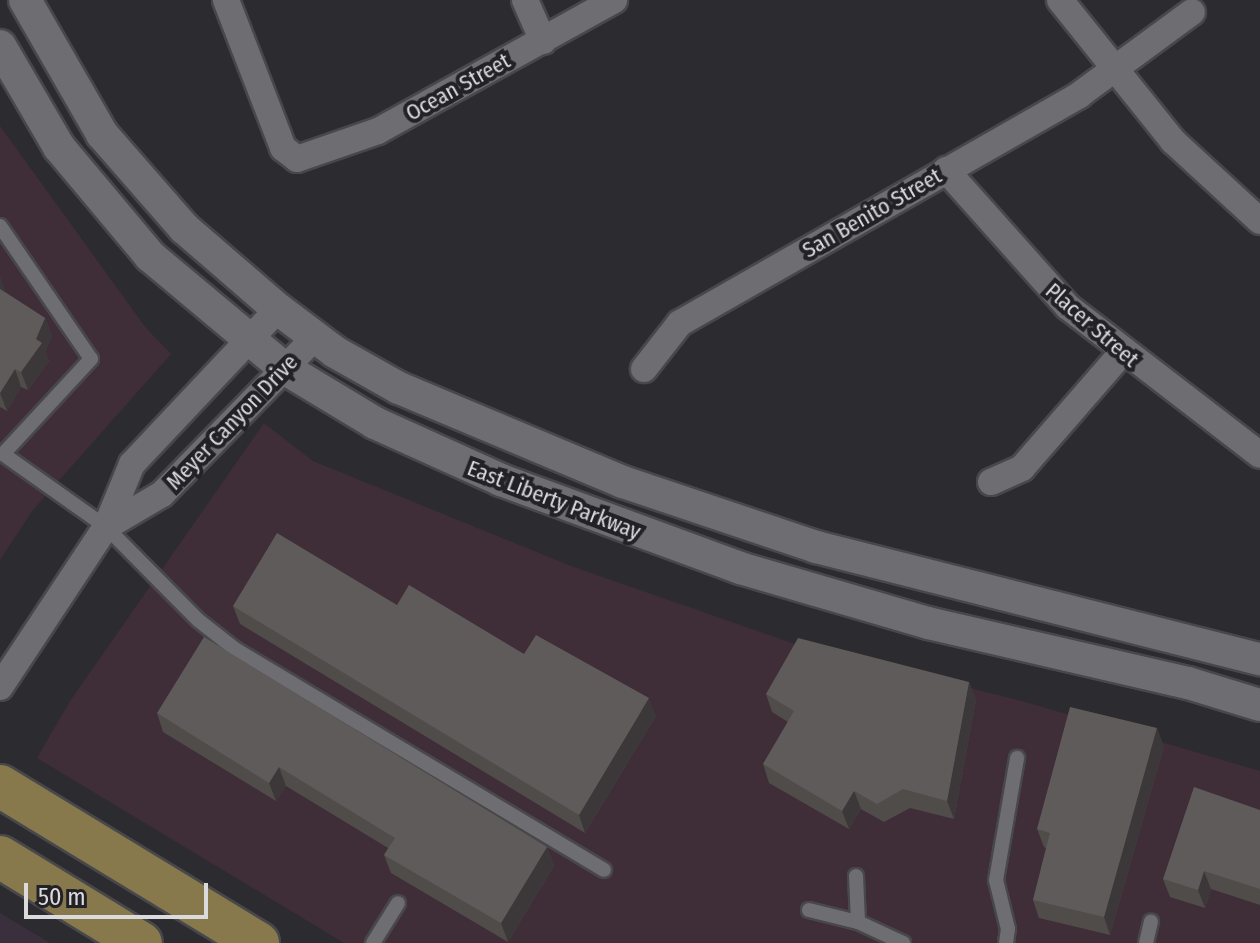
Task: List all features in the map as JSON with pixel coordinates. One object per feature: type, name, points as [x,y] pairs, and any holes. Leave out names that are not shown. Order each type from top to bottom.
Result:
[{"type":"main road","points":[[0,786],[258,943]]},
{"type":"main road","points":[[0,857],[141,943]]},
{"type":"street","name":"East Liberty Parkway","points":[[25,0],[82,104],[141,183],[212,255],[278,309],[315,337],[399,388],[459,416],[709,514],[925,579],[1260,659]]},
{"type":"street","name":"Ocean Street","points":[[226,0],[283,148],[297,159],[353,143],[614,0]]},
{"type":"street","points":[[525,0],[543,41]]},
{"type":"street","points":[[1060,0],[1113,73],[1173,141],[1260,221]]},
{"type":"street","name":"San Benito Street","points":[[644,369],[680,323],[1113,73],[1192,12]]},
{"type":"street","name":"East Liberty Parkway","points":[[0,46],[59,147],[110,213],[171,276],[284,368],[435,452],[639,533],[843,600],[1260,705]]},
{"type":"street","name":"Placer Street","points":[[946,170],[1035,274],[1122,353],[1260,455]]},
{"type":"street","name":"Meyer Canyon Drive","points":[[0,687],[106,527],[132,464],[278,309]]},
{"type":"street","name":"Meyer Canyon Drive","points":[[106,527],[162,494],[315,337]]},
{"type":"street","points":[[991,482],[1022,468],[1122,353]]},
{"type":"lane","points":[[0,226],[91,359],[1,455],[106,527],[198,620],[235,649],[604,870]]},
{"type":"lane","points":[[1006,943],[1008,929],[996,880],[1017,758]]},
{"type":"lane","points":[[856,876],[858,922]]},
{"type":"lane","points":[[373,943],[398,903]]},
{"type":"lane","points":[[809,910],[858,922],[903,943]]},
{"type":"lane","points":[[1146,943],[1151,922]]},
{"type":"shaded area","points":[[0,126],[146,328],[171,354],[33,510],[0,560]]},
{"type":"shaded area","points":[[264,423],[313,461],[571,566],[801,646],[1022,701],[1260,771],[1260,943],[344,943],[37,758],[70,701]]},
{"type":"shaded area","points":[[0,913],[50,943],[0,943]]},
{"type":"building","points":[[0,289],[45,318],[36,339],[42,343],[21,372],[15,369],[0,393]]},
{"type":"building","points":[[277,533],[397,605],[409,585],[524,654],[536,635],[649,698],[579,815],[233,606]]},
{"type":"building","points":[[204,637],[547,847],[501,923],[384,855],[395,838],[279,767],[269,783],[157,713]]},
{"type":"building","points":[[798,638],[969,682],[947,801],[903,789],[877,804],[854,791],[842,811],[763,764],[794,711],[766,694]]},
{"type":"building","points":[[1070,707],[1157,728],[1104,917],[1033,900],[1050,833],[1037,829]]},
{"type":"building","points":[[1194,787],[1260,810],[1260,889],[1204,871],[1198,890],[1163,879]]}]
